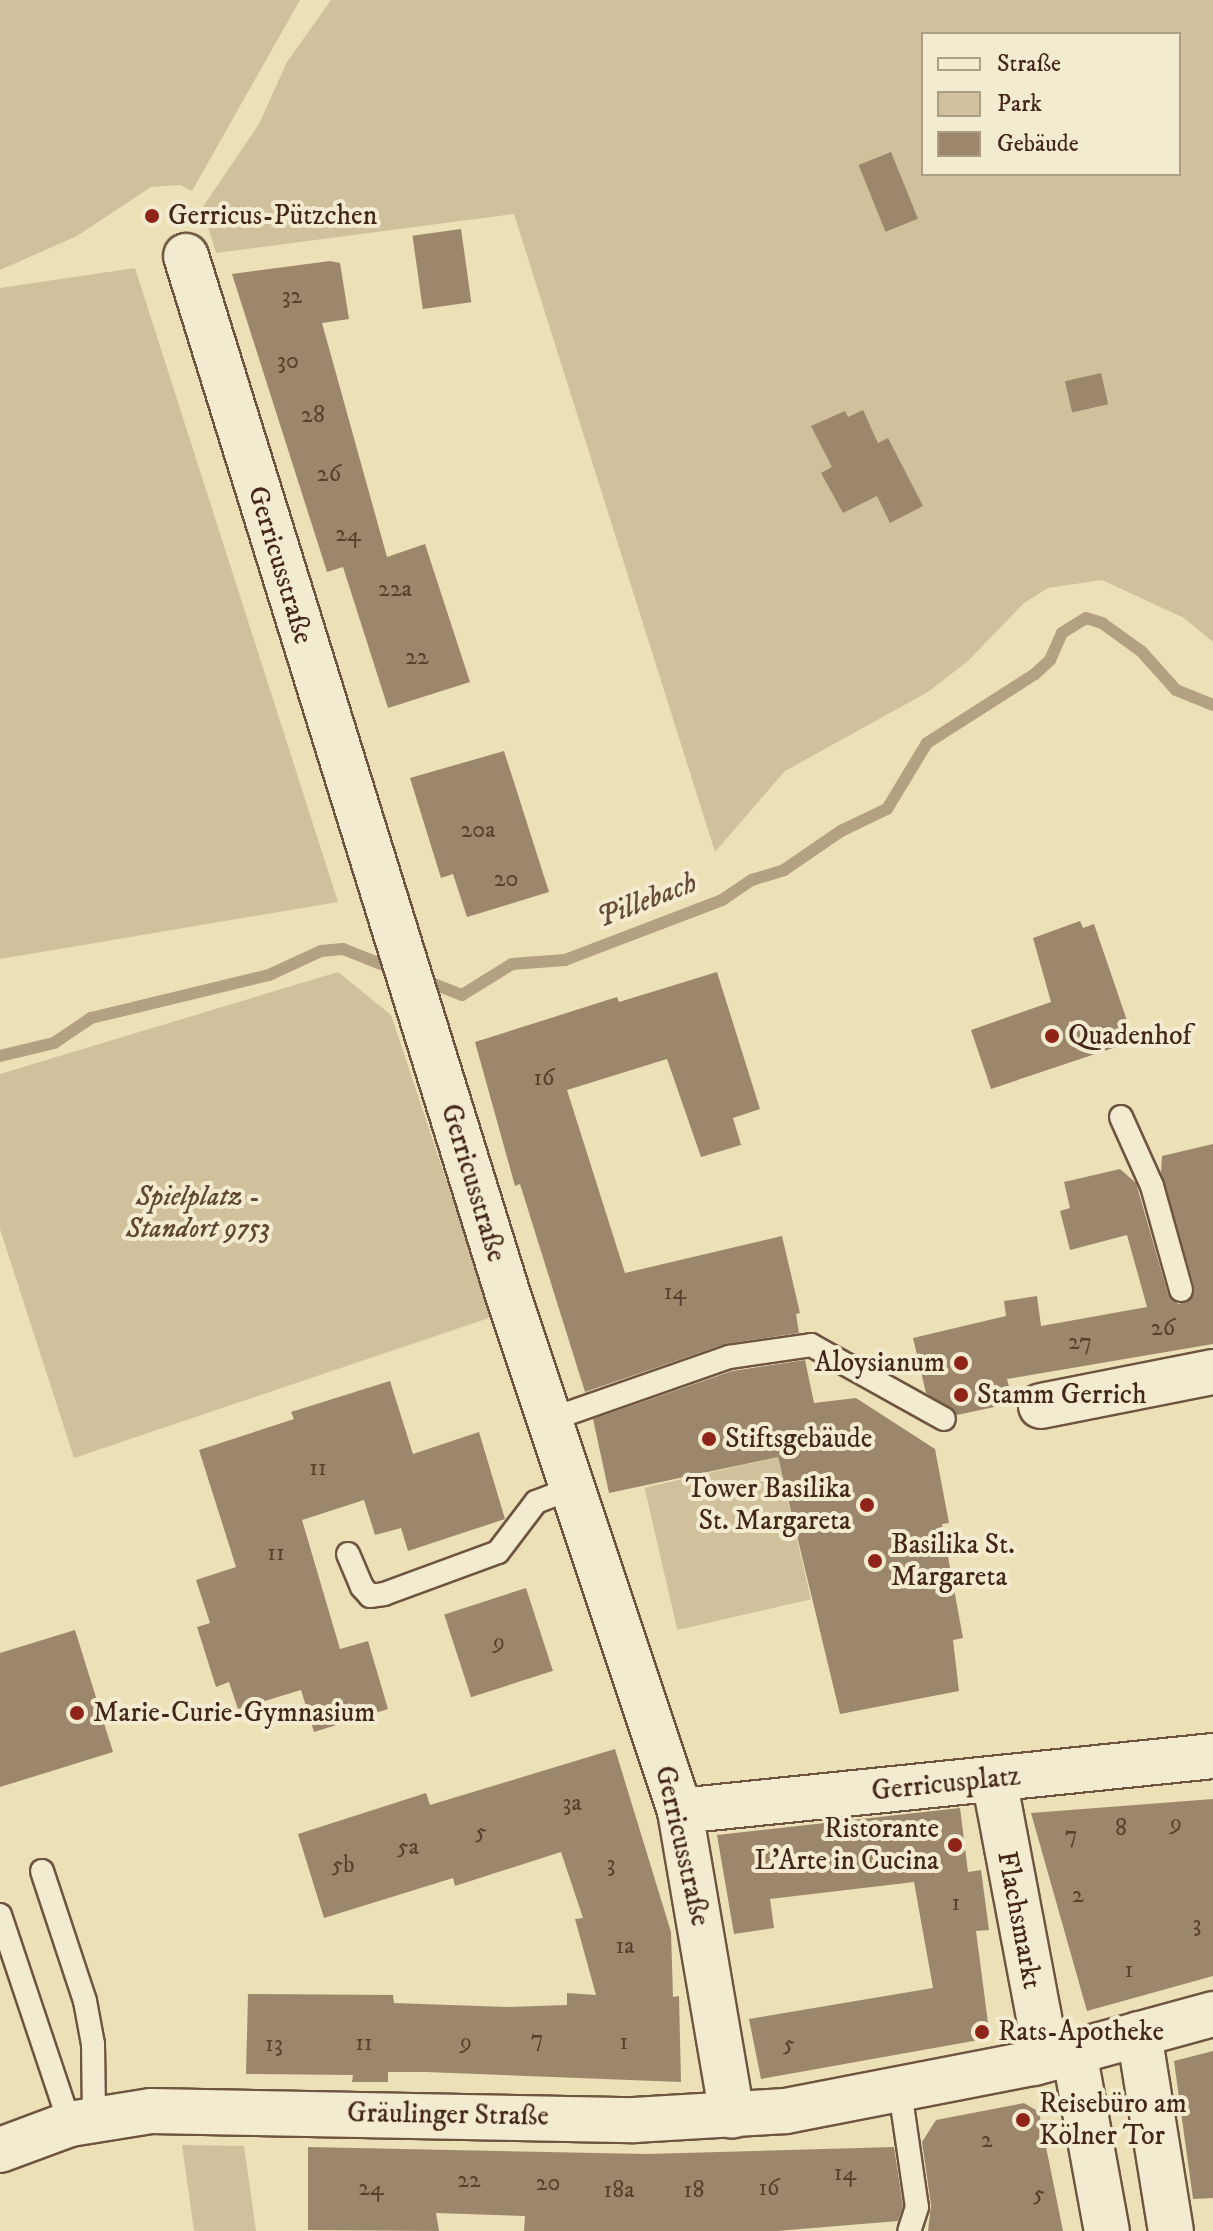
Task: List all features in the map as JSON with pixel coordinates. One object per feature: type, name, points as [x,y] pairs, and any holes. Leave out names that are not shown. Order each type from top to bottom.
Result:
[{"type":"street","name":"Gerricusstraße","points":[[186,256],[549,1420],[680,1811],[732,2116]]},
{"type":"street","points":[[1041,1406],[1200,1365]]},
{"type":"street","name":"Gerricusplatz","points":[[680,1811],[1213,1756]]},
{"type":"street","name":"Flachsmarkt","points":[[994,1779],[1060,2056],[1085,2112],[1140,2172]]},
{"type":"street","name":"Gräulinger Straße","points":[[0,2150],[82,2122],[151,2111],[634,2120],[732,2116],[915,2088],[1060,2056],[1213,2014]]},
{"type":"street","points":[[1107,2231],[1140,2172],[1158,2101],[1139,2034]]},
{"type":"street","points":[[1085,2112],[1158,2101]]},
{"type":"street","points":[[1140,2172],[1171,2231]]},
{"type":"lane","points":[[1121,1117],[1152,1186],[1181,1290]]},
{"type":"lane","points":[[549,1420],[729,1357],[811,1345],[944,1419]]},
{"type":"lane","points":[[348,1554],[362,1587],[370,1596],[384,1594],[498,1552],[536,1502],[572,1488]]},
{"type":"lane","points":[[42,1871],[85,2001],[93,2044],[82,2122]]},
{"type":"lane","points":[[0,1915],[82,2122]]},
{"type":"lane","points":[[909,2231],[917,2207],[915,2088]]},
{"type":"green space","points":[[0,0],[300,0],[192,191],[180,185],[151,187],[77,236],[0,270]]},
{"type":"green space","points":[[331,0],[1213,0],[1213,642],[1184,618],[1102,580],[1048,588],[1024,603],[968,661],[928,692],[785,771],[715,852],[514,214],[216,253],[202,208],[259,124],[287,62]]},
{"type":"green space","points":[[135,268],[338,902],[0,959],[0,288]]},
{"type":"green space","name":"Spielplatz - Standort 9753","points":[[338,972],[391,1015],[492,1317],[74,1458],[0,1229],[0,1074]]},
{"type":"green space","points":[[778,1457],[811,1599],[677,1630],[645,1488]]},
{"type":"green space","points":[[182,2145],[244,2146],[256,2231],[194,2231]]},
{"type":"building","points":[[891,152],[918,219],[886,232],[859,165]]},
{"type":"building","points":[[461,229],[471,302],[423,309],[412,236]]},
{"type":"building","points":[[330,261],[340,263],[349,319],[322,323],[387,557],[425,544],[470,682],[388,708],[343,567],[327,572],[232,274]]},
{"type":"building","points":[[1101,373],[1108,404],[1072,413],[1065,381]]},
{"type":"building","points":[[863,410],[878,443],[888,438],[923,506],[890,523],[877,496],[843,513],[821,473],[832,467],[811,426],[845,411],[848,417]]},
{"type":"building","points":[[504,751],[549,892],[467,917],[453,874],[441,878],[410,778]]},
{"type":"building","points":[[1080,921],[1083,928],[1094,924],[1134,1041],[991,1089],[971,1030],[1051,1002],[1033,938]]},
{"type":"building","points":[[717,972],[760,1109],[733,1118],[741,1145],[701,1157],[667,1059],[567,1090],[625,1273],[782,1236],[800,1313],[796,1314],[799,1333],[725,1344],[585,1392],[520,1184],[515,1186],[475,1042],[617,997],[619,1002]]},
{"type":"building","points":[[1213,1144],[1213,1344],[1007,1379],[1013,1403],[957,1415],[926,1393],[913,1338],[1006,1316],[1004,1301],[1037,1296],[1041,1326],[1147,1307],[1127,1235],[1070,1250],[1060,1211],[1070,1208],[1064,1182],[1120,1169],[1136,1183],[1168,1294],[1178,1304],[1190,1300],[1194,1286],[1161,1172],[1162,1156]]},
{"type":"building","name":"Basilika St. Margareta","points":[[805,1360],[814,1403],[856,1398],[935,1449],[949,1523],[942,1524],[963,1638],[953,1640],[959,1691],[840,1714],[778,1457],[609,1493],[593,1419],[732,1371]]},
{"type":"building","points":[[390,1381],[413,1454],[479,1432],[505,1519],[408,1551],[401,1528],[375,1535],[364,1500],[302,1520],[340,1649],[368,1641],[388,1709],[314,1732],[301,1690],[238,1709],[229,1682],[216,1687],[197,1627],[210,1623],[196,1580],[236,1567],[199,1450],[294,1419],[291,1412]]},
{"type":"building","points":[[526,1588],[553,1671],[471,1697],[444,1615]]},
{"type":"building","points":[[75,1630],[113,1752],[0,1787],[0,1653]]},
{"type":"building","points":[[615,1749],[671,1932],[673,1997],[679,1996],[681,2082],[388,2072],[388,2082],[352,2082],[353,2075],[246,2074],[248,1994],[393,1995],[394,2003],[507,2007],[567,2005],[567,1993],[596,1995],[575,1919],[583,1918],[561,1852],[455,1886],[453,1878],[324,1918],[298,1834],[426,1793],[430,1805]]},
{"type":"building","points":[[1213,1799],[1213,1976],[1087,2011],[1031,1813]]},
{"type":"building","points":[[960,1808],[968,1872],[981,1870],[989,1930],[976,1931],[990,2038],[761,2079],[749,2019],[933,1988],[914,1882],[770,1899],[774,1928],[734,1934],[717,1835]]},
{"type":"building","points":[[1213,2051],[1213,2198],[1193,2199],[1174,2061]]},
{"type":"building","points":[[1024,2103],[1039,2112],[1063,2231],[928,2231],[931,2205],[922,2142],[936,2120]]},
{"type":"building","points":[[308,2147],[647,2154],[894,2147],[903,2206],[898,2221],[777,2231],[524,2231],[525,2216],[436,2213],[439,2231],[308,2230]]},
{"type":"waterway","name":"Pillebach","points":[[421,979],[462,995],[512,964],[565,960],[722,900],[752,880],[784,870],[841,831],[887,809],[927,743],[1035,674],[1050,660],[1062,633],[1086,618],[1102,623],[1142,652],[1176,690],[1213,705]]},
{"type":"waterway","name":"Pillebach","points":[[0,1056],[54,1043],[91,1018],[269,975],[321,951],[343,949],[396,970]]},
{"type":"place","name":"Gerricus-Pützchen","points":[[152,216]]},
{"type":"place","name":"Quadenhof","points":[[1052,1036]]},
{"type":"place","name":"Aloysianum","points":[[961,1363]]},
{"type":"place","name":"Stamm Gerrich","points":[[961,1395]]},
{"type":"place","name":"Stiftsgebäude","points":[[709,1439]]},
{"type":"place","name":"Tower Basilika St. Margareta","points":[[867,1505]]},
{"type":"place","name":"Basilika St. Margareta","points":[[875,1561]]},
{"type":"place","name":"Marie-Curie-Gymnasium","points":[[77,1713]]},
{"type":"place","name":"Ristorante L'Arte in Cucina","points":[[955,1845]]},
{"type":"place","name":"Rats-Apotheke","points":[[982,2032]]},
{"type":"place","name":"Reisebüro am Kölner Tor","points":[[1023,2120]]}]
